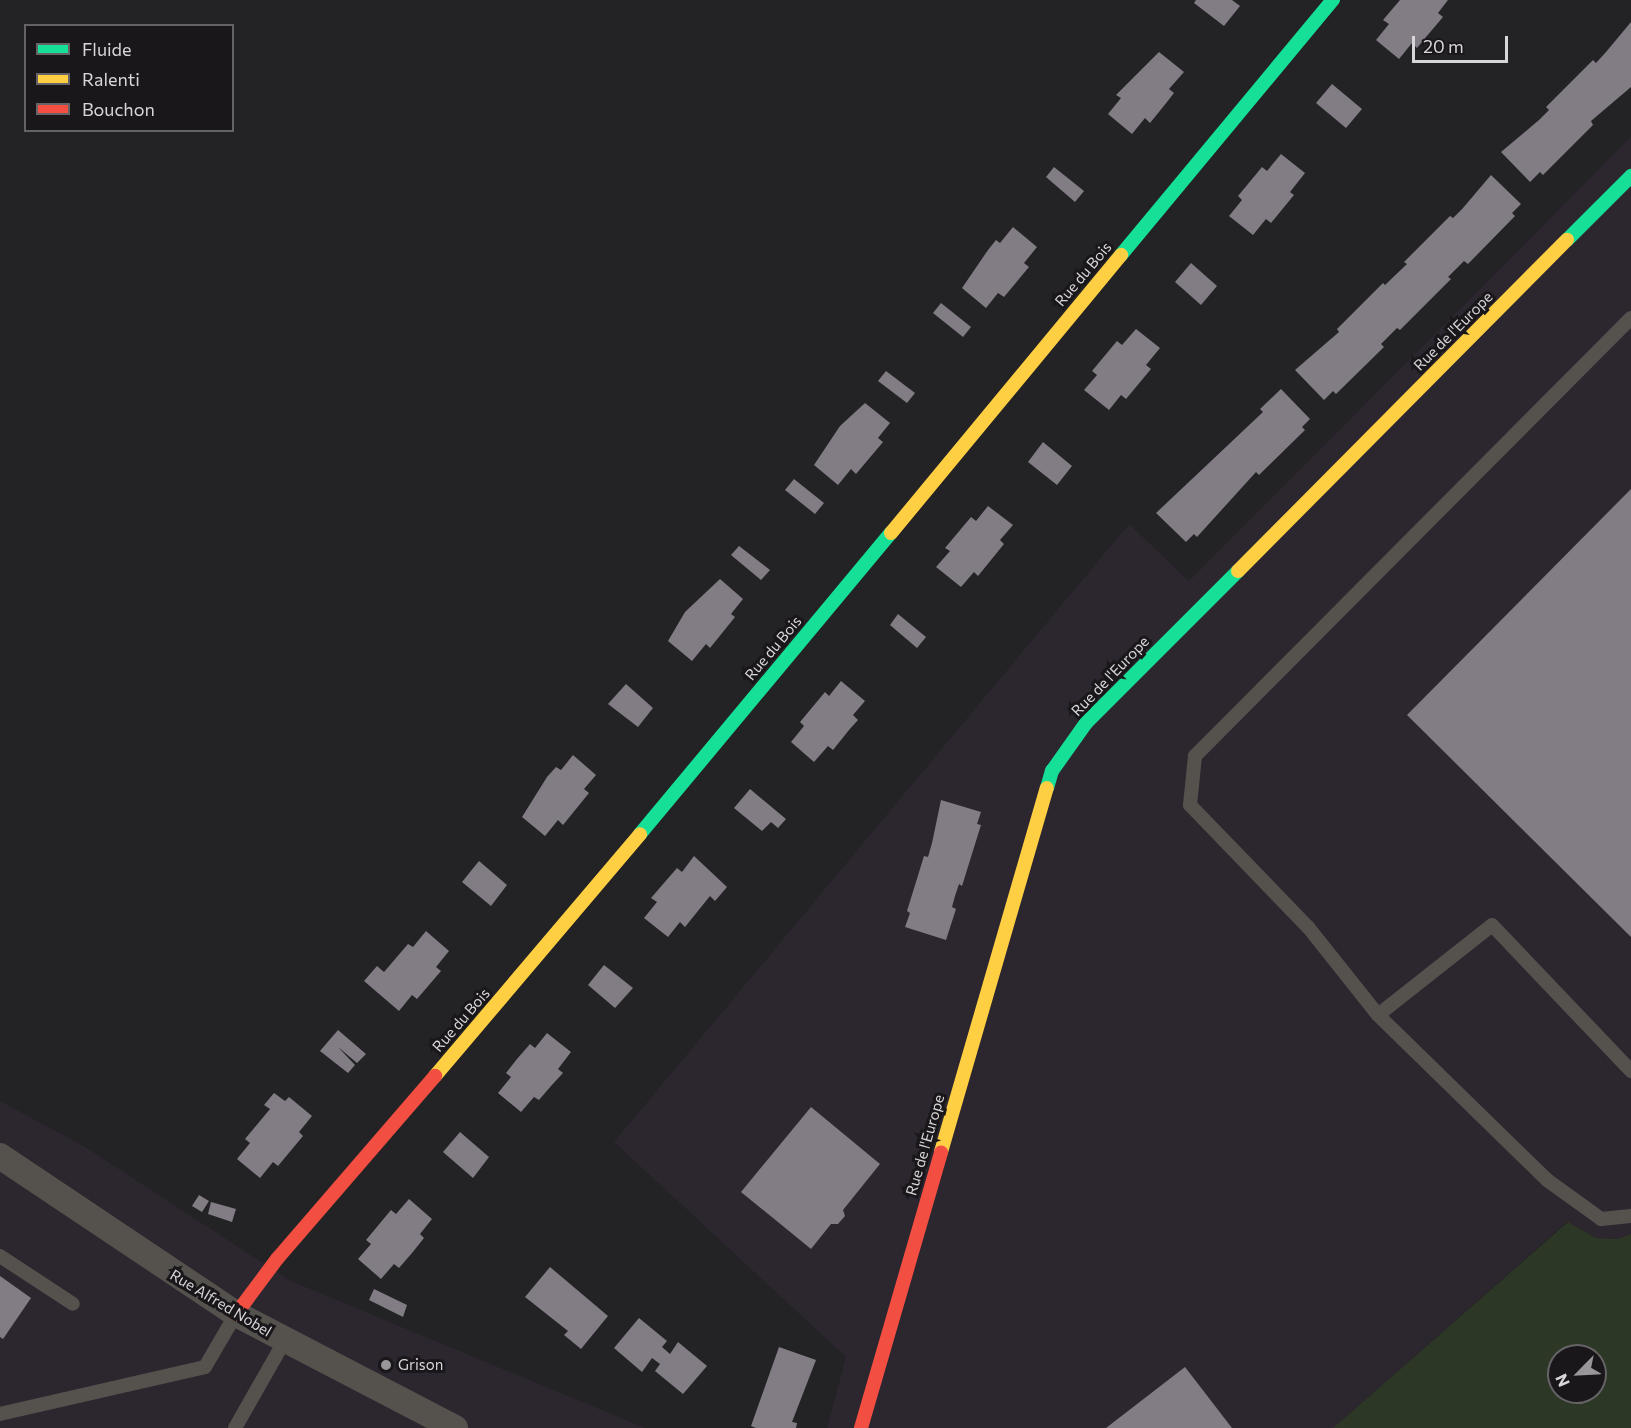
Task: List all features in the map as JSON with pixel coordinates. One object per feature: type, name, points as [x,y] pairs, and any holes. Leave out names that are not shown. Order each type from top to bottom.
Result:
[{"type":"street","name":"Rue du Bois","points":[[236,1314],[278,1259],[562,929],[1333,0]]},
{"type":"street","name":"Rue de l'Europe","points":[[861,1428],[1052,771],[1086,723],[1631,176]]},
{"type":"street","name":"Rue Alfred Nobel","points":[[0,1156],[236,1314],[455,1428]]},
{"type":"lane","points":[[1631,318],[1194,756],[1190,805],[1308,927],[1378,1015],[1547,1180],[1601,1219],[1631,1216]]},
{"type":"lane","points":[[1378,1015],[1492,925],[1631,1071]]},
{"type":"lane","points":[[0,1256],[73,1304]]},
{"type":"lane","points":[[0,1414],[205,1367],[236,1314]]},
{"type":"lane","points":[[235,1428],[285,1340]]},
{"type":"shaded area","points":[[1631,137],[1631,1234],[1618,1239],[1596,1238],[1567,1222],[1333,1428],[827,1428],[846,1357],[614,1142],[1129,524],[1189,581]]},
{"type":"shaded area","points":[[0,1101],[82,1145],[289,1280],[645,1428],[0,1428]]},
{"type":"green space","points":[[1568,1222],[1596,1238],[1618,1239],[1631,1234],[1631,1428],[1333,1428]]},
{"type":"building","points":[[1196,0],[1232,0],[1240,6],[1224,26],[1194,3]]},
{"type":"building","points":[[1400,0],[1448,0],[1438,13],[1443,17],[1417,48],[1412,43],[1399,59],[1376,40],[1389,24],[1383,20]]},
{"type":"building","points":[[1631,22],[1631,87],[1591,121],[1593,125],[1543,175],[1540,172],[1530,182],[1501,152],[1549,110],[1546,107],[1593,60],[1596,63]]},
{"type":"building","points":[[1159,52],[1184,72],[1169,89],[1174,93],[1150,123],[1145,118],[1132,134],[1108,114],[1121,98],[1116,95]]},
{"type":"building","points":[[1332,84],[1362,109],[1346,128],[1316,103]]},
{"type":"building","points":[[1281,154],[1305,173],[1290,192],[1294,195],[1271,223],[1266,219],[1253,235],[1229,216],[1242,200],[1238,196],[1262,167],[1267,171]]},
{"type":"building","points":[[1054,167],[1084,191],[1075,202],[1046,177]]},
{"type":"building","points":[[1491,175],[1521,204],[1512,213],[1515,216],[1468,264],[1464,261],[1448,277],[1451,279],[1400,330],[1397,328],[1381,344],[1384,347],[1336,394],[1333,391],[1324,400],[1295,370],[1339,332],[1337,329],[1383,283],[1385,285],[1407,264],[1404,262],[1450,216],[1453,218],[1463,208]]},
{"type":"building","points":[[1013,227],[1037,247],[1024,263],[1029,267],[1004,297],[998,293],[986,308],[962,288],[996,240],[1000,243]]},
{"type":"building","points":[[1191,263],[1217,286],[1201,305],[1175,282]]},
{"type":"building","points":[[941,303],[971,327],[963,337],[933,313]]},
{"type":"building","points":[[1136,329],[1160,348],[1146,365],[1151,369],[1126,399],[1121,395],[1109,410],[1084,390],[1097,375],[1092,371],[1117,341],[1122,345]]},
{"type":"building","points":[[886,371],[915,393],[907,403],[878,381]]},
{"type":"building","points":[[1281,389],[1310,419],[1302,427],[1305,430],[1259,475],[1256,472],[1197,537],[1194,534],[1186,542],[1156,513],[1263,412],[1260,409]]},
{"type":"building","points":[[865,403],[890,423],[878,438],[883,442],[856,474],[851,469],[838,485],[814,465],[840,426]]},
{"type":"building","points":[[1043,442],[1072,466],[1057,485],[1028,462]]},
{"type":"building","points":[[794,479],[824,503],[815,514],[785,490]]},
{"type":"building","points":[[1631,489],[1631,937],[1407,715]]},
{"type":"building","points":[[988,506],[1013,525],[1000,540],[1004,544],[978,576],[974,572],[961,587],[936,567],[950,551],[945,548],[971,517],[976,521]]},
{"type":"building","points":[[739,546],[770,570],[761,580],[731,555]]},
{"type":"building","points":[[720,579],[743,599],[731,614],[735,617],[710,648],[706,644],[692,661],[668,641],[685,612]]},
{"type":"building","points":[[898,614],[926,637],[917,648],[890,625]]},
{"type":"building","points":[[841,681],[865,701],[853,715],[858,720],[833,750],[828,746],[814,762],[791,742],[804,726],[800,722],[825,692],[829,696]]},
{"type":"building","points":[[626,684],[653,708],[638,727],[608,704]]},
{"type":"building","points":[[573,755],[596,775],[584,789],[589,793],[563,825],[558,820],[545,836],[522,817],[547,777],[556,767],[561,770]]},
{"type":"building","points":[[750,789],[786,819],[778,828],[771,822],[762,831],[734,808]]},
{"type":"building","points":[[941,800],[981,812],[977,824],[981,825],[962,886],[959,884],[955,896],[952,907],[956,909],[946,940],[905,927],[910,913],[907,911],[924,856],[928,857],[932,843]]},
{"type":"building","points":[[694,856],[727,887],[715,901],[710,896],[685,927],[680,922],[668,937],[644,918],[657,902],[651,898],[677,868],[682,872]]},
{"type":"building","points":[[479,861],[507,885],[491,906],[462,882]]},
{"type":"building","points":[[426,931],[449,951],[436,967],[441,971],[417,999],[412,995],[399,1011],[364,981],[377,966],[384,972],[408,944],[413,947]]},
{"type":"building","points":[[604,965],[633,988],[615,1008],[588,985]]},
{"type":"building","points":[[338,1030],[366,1054],[357,1063],[338,1047],[355,1065],[348,1073],[320,1051]]},
{"type":"building","points":[[547,1033],[571,1052],[558,1069],[563,1073],[539,1100],[534,1097],[521,1112],[498,1093],[511,1077],[506,1073],[517,1059],[530,1044],[535,1048]]},
{"type":"building","points":[[274,1093],[285,1101],[289,1097],[312,1116],[299,1132],[303,1136],[278,1166],[273,1162],[260,1178],[237,1159],[250,1143],[245,1139],[270,1109],[264,1105]]},
{"type":"building","points":[[811,1107],[880,1164],[843,1210],[845,1216],[838,1224],[831,1224],[811,1249],[741,1192]]},
{"type":"building","points":[[460,1132],[489,1157],[473,1178],[443,1152]]},
{"type":"building","points":[[199,1195],[209,1201],[202,1212],[192,1206]]},
{"type":"building","points":[[409,1199],[432,1219],[420,1234],[424,1238],[412,1253],[399,1268],[394,1264],[381,1279],[358,1259],[371,1244],[366,1240],[391,1210],[396,1214]]},
{"type":"building","points":[[211,1202],[236,1209],[232,1222],[208,1214]]},
{"type":"building","points":[[550,1267],[608,1316],[581,1349],[564,1335],[568,1331],[525,1297]]},
{"type":"building","points":[[0,1276],[31,1298],[3,1339],[0,1337]]},
{"type":"building","points":[[374,1289],[407,1305],[403,1317],[369,1300]]},
{"type":"building","points":[[639,1318],[667,1341],[662,1347],[670,1354],[678,1342],[707,1366],[683,1394],[655,1371],[660,1364],[652,1358],[642,1372],[614,1348]]},
{"type":"building","points":[[779,1347],[816,1360],[792,1422],[797,1423],[796,1428],[756,1428],[751,1426]]},
{"type":"building","points":[[1185,1367],[1232,1428],[1106,1428]]},
{"type":"traffic: fast","points":[[1121,255],[1333,0]]},
{"type":"traffic: fast","points":[[1567,240],[1631,176]]},
{"type":"traffic: fast","points":[[640,834],[891,533]]},
{"type":"traffic: fast","points":[[1047,788],[1052,771],[1086,723],[1238,571]]},
{"type":"traffic: slow","points":[[1238,571],[1567,240]]},
{"type":"traffic: slow","points":[[891,533],[1121,255]]},
{"type":"traffic: slow","points":[[941,1152],[1047,788]]},
{"type":"traffic: slow","points":[[435,1076],[640,834]]},
{"type":"traffic: jam","points":[[236,1314],[277,1259],[435,1076]]},
{"type":"traffic: jam","points":[[861,1428],[941,1152]]},
{"type":"place","name":"Grison","points":[[386,1365]]}]
